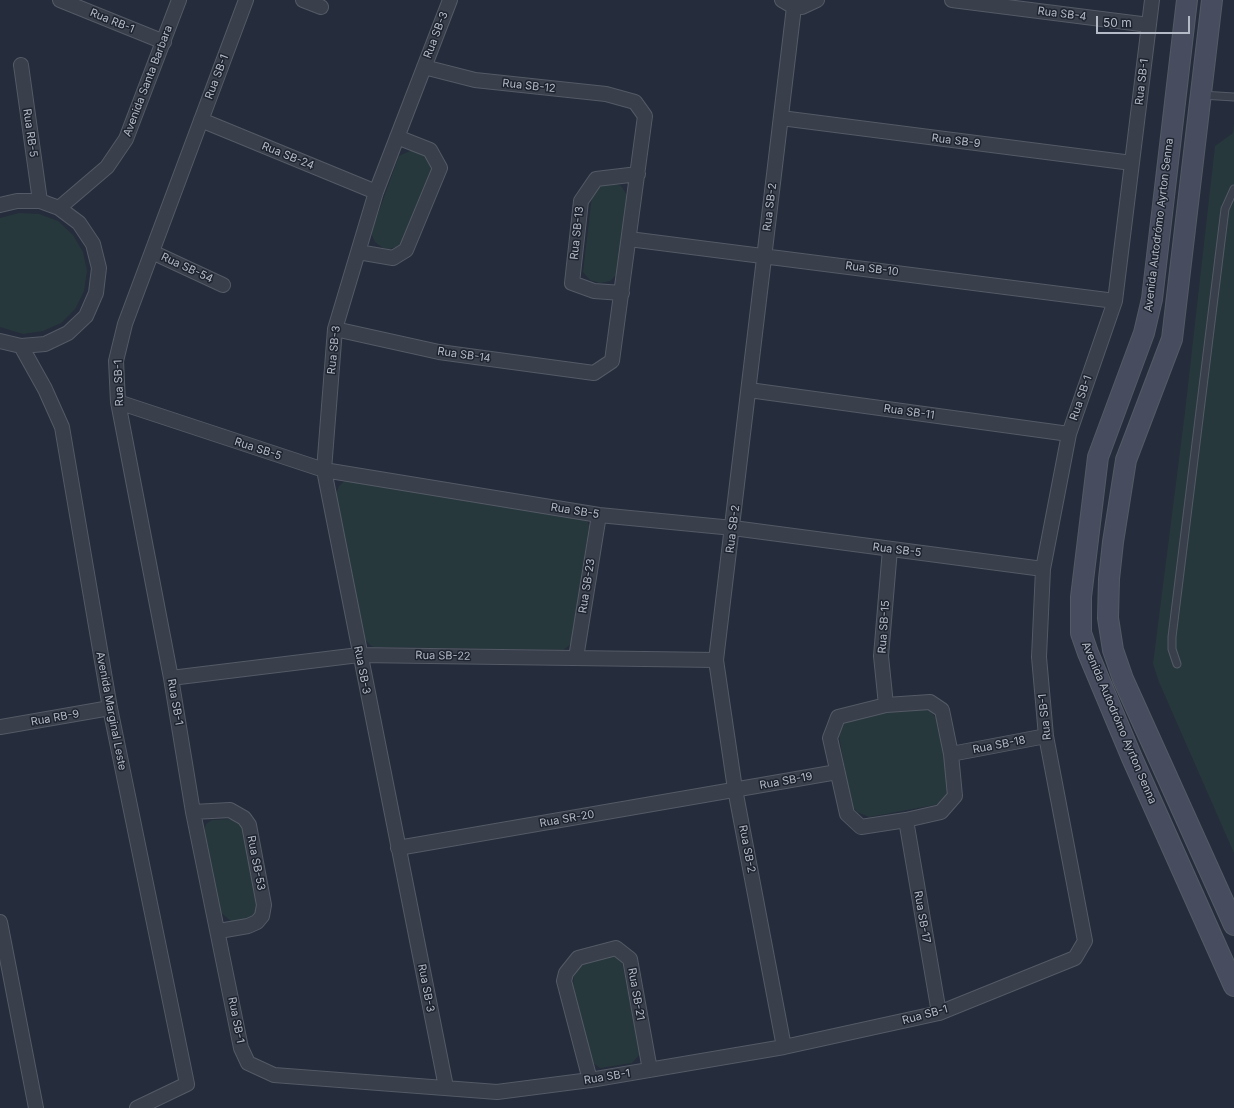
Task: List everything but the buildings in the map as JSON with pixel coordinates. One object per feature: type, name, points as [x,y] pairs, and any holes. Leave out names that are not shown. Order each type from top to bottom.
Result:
[{"type":"street","name":"Rua RB-1","points":[[60,0],[164,42]]},
{"type":"street","name":"Avenida Santa Barbara","points":[[59,208],[107,167],[126,140],[179,0]]},
{"type":"street","name":"Rua SB-1","points":[[246,0],[125,324],[116,360],[118,402],[171,678],[193,812],[219,931],[241,1048],[248,1063],[274,1075],[497,1092],[590,1080],[784,1047],[939,1013],[1075,958],[1085,941],[1046,736],[1039,657],[1043,569],[1069,434],[1115,301],[1152,0]]},
{"type":"street","points":[[303,0],[321,7]]},
{"type":"street","name":"Rua SB-3","points":[[446,1087],[324,470],[335,329],[376,192],[450,0]]},
{"type":"street","points":[[788,3],[802,7],[817,0]]},
{"type":"street","name":"Rua SB-4","points":[[952,0],[991,2],[1149,25]]},
{"type":"street","name":"Avenida Autodrómo Ayrton Senna","points":[[1187,0],[1152,299],[1144,333],[1098,457],[1081,597],[1081,632],[1088,653],[1129,751],[1234,986]]},
{"type":"street","name":"Avenida Autodrómo Ayrton Senna","points":[[1212,0],[1202,95],[1172,339],[1126,460],[1112,549],[1109,579],[1108,618],[1113,650],[1123,679],[1230,916]]},
{"type":"street","name":"Rua SB-2","points":[[784,1047],[736,789],[716,660],[781,118],[788,3]]},
{"type":"street","name":"Rua RB-5","points":[[21,64],[40,202]]},
{"type":"street","name":"Rua SB-12","points":[[424,67],[475,80],[606,94],[635,102],[645,116],[638,174]]},
{"type":"street","name":"Rua SB-9","points":[[781,118],[1132,164]]},
{"type":"street","name":"Rua SB-24","points":[[201,120],[376,192]]},
{"type":"street","points":[[358,252],[393,258],[406,250],[440,168],[430,150],[397,137]]},
{"type":"street","points":[[622,293],[638,174]]},
{"type":"street","name":"Rua SB-13","points":[[622,293],[594,291],[572,283],[581,201],[596,179],[638,174]]},
{"type":"street","points":[[0,205],[17,201],[40,202],[59,208],[79,223],[93,244],[99,268],[96,293],[86,316],[68,333],[46,344],[21,346],[0,341]]},
{"type":"street","name":"Rua SB-10","points":[[629,239],[1115,301]]},
{"type":"street","name":"Rua SB-54","points":[[152,252],[223,285]]},
{"type":"street","name":"Rua SB-14","points":[[335,329],[439,352],[594,373],[612,362],[622,293]]},
{"type":"street","name":"Avenida Marginal Leste","points":[[21,346],[45,389],[62,428],[110,708],[187,1084],[138,1108]]},
{"type":"street","name":"Rua SB-11","points":[[749,390],[1069,434]]},
{"type":"street","name":"Rua SB-5","points":[[118,402],[324,470],[599,515],[733,528],[1043,569]]},
{"type":"street","name":"Rua SB-23","points":[[576,658],[599,515]]},
{"type":"street","name":"Rua SB-15","points":[[886,705],[881,656],[890,549]]},
{"type":"street","name":"Rua SB-22","points":[[171,678],[360,655],[716,660]]},
{"type":"street","points":[[930,702],[942,710],[951,754],[955,796],[941,812],[906,820],[861,827],[848,814],[830,738],[838,717],[886,705],[930,702]]},
{"type":"street","name":"Rua RB-9","points":[[0,727],[110,708]]},
{"type":"street","name":"Rua SB-18","points":[[951,754],[1046,736]]},
{"type":"street","name":"Rua SB-19","points":[[736,789],[837,772]]},
{"type":"street","name":"Rua SR-20","points":[[398,848],[736,789]]},
{"type":"street","name":"Rua SB-53","points":[[193,812],[230,810],[244,818],[249,824],[264,905],[262,916],[257,922],[248,926],[219,931]]},
{"type":"street","name":"Rua SB-17","points":[[906,820],[939,1013]]},
{"type":"street","points":[[1203,916],[1230,916]]},
{"type":"street","points":[[0,922],[36,1108]]},
{"type":"street","name":"Rua SB-21","points":[[590,1080],[564,981],[566,973],[578,958],[616,948],[630,959],[650,1070]]},
{"type":"lane","points":[[1202,95],[1234,97]]},
{"type":"lane","points":[[1177,664],[1172,649],[1172,637],[1225,210],[1234,189]]},
{"type":"shaded area","points":[[1234,123],[1234,853],[1159,682],[1153,664],[1185,412],[1215,146],[1233,133]]},
{"type":"shaded area","points":[[410,151],[416,151],[426,156],[432,170],[400,246],[389,249],[383,248],[375,242],[371,233],[399,156]]},
{"type":"shaded area","points":[[612,182],[621,186],[627,195],[618,273],[610,281],[600,283],[590,280],[583,272],[592,196],[594,191],[601,184]]},
{"type":"shaded area","points":[[19,213],[39,214],[58,221],[73,235],[83,252],[87,271],[84,291],[75,309],[61,323],[43,331],[23,334],[0,327],[0,218]]},
{"type":"shaded area","points":[[347,479],[587,520],[589,526],[571,644],[563,650],[374,647],[370,645],[364,638],[336,494],[339,486]]},
{"type":"shaded area","points":[[922,707],[931,712],[937,719],[949,784],[947,795],[940,804],[869,817],[857,812],[851,805],[839,736],[842,725],[851,718]]},
{"type":"shaded area","points":[[232,819],[244,827],[261,908],[255,919],[232,922],[218,910],[204,832],[206,824],[212,820]]},
{"type":"shaded area","points":[[614,956],[622,962],[640,1054],[632,1063],[600,1068],[592,1062],[573,985],[574,976],[583,961]]}]
